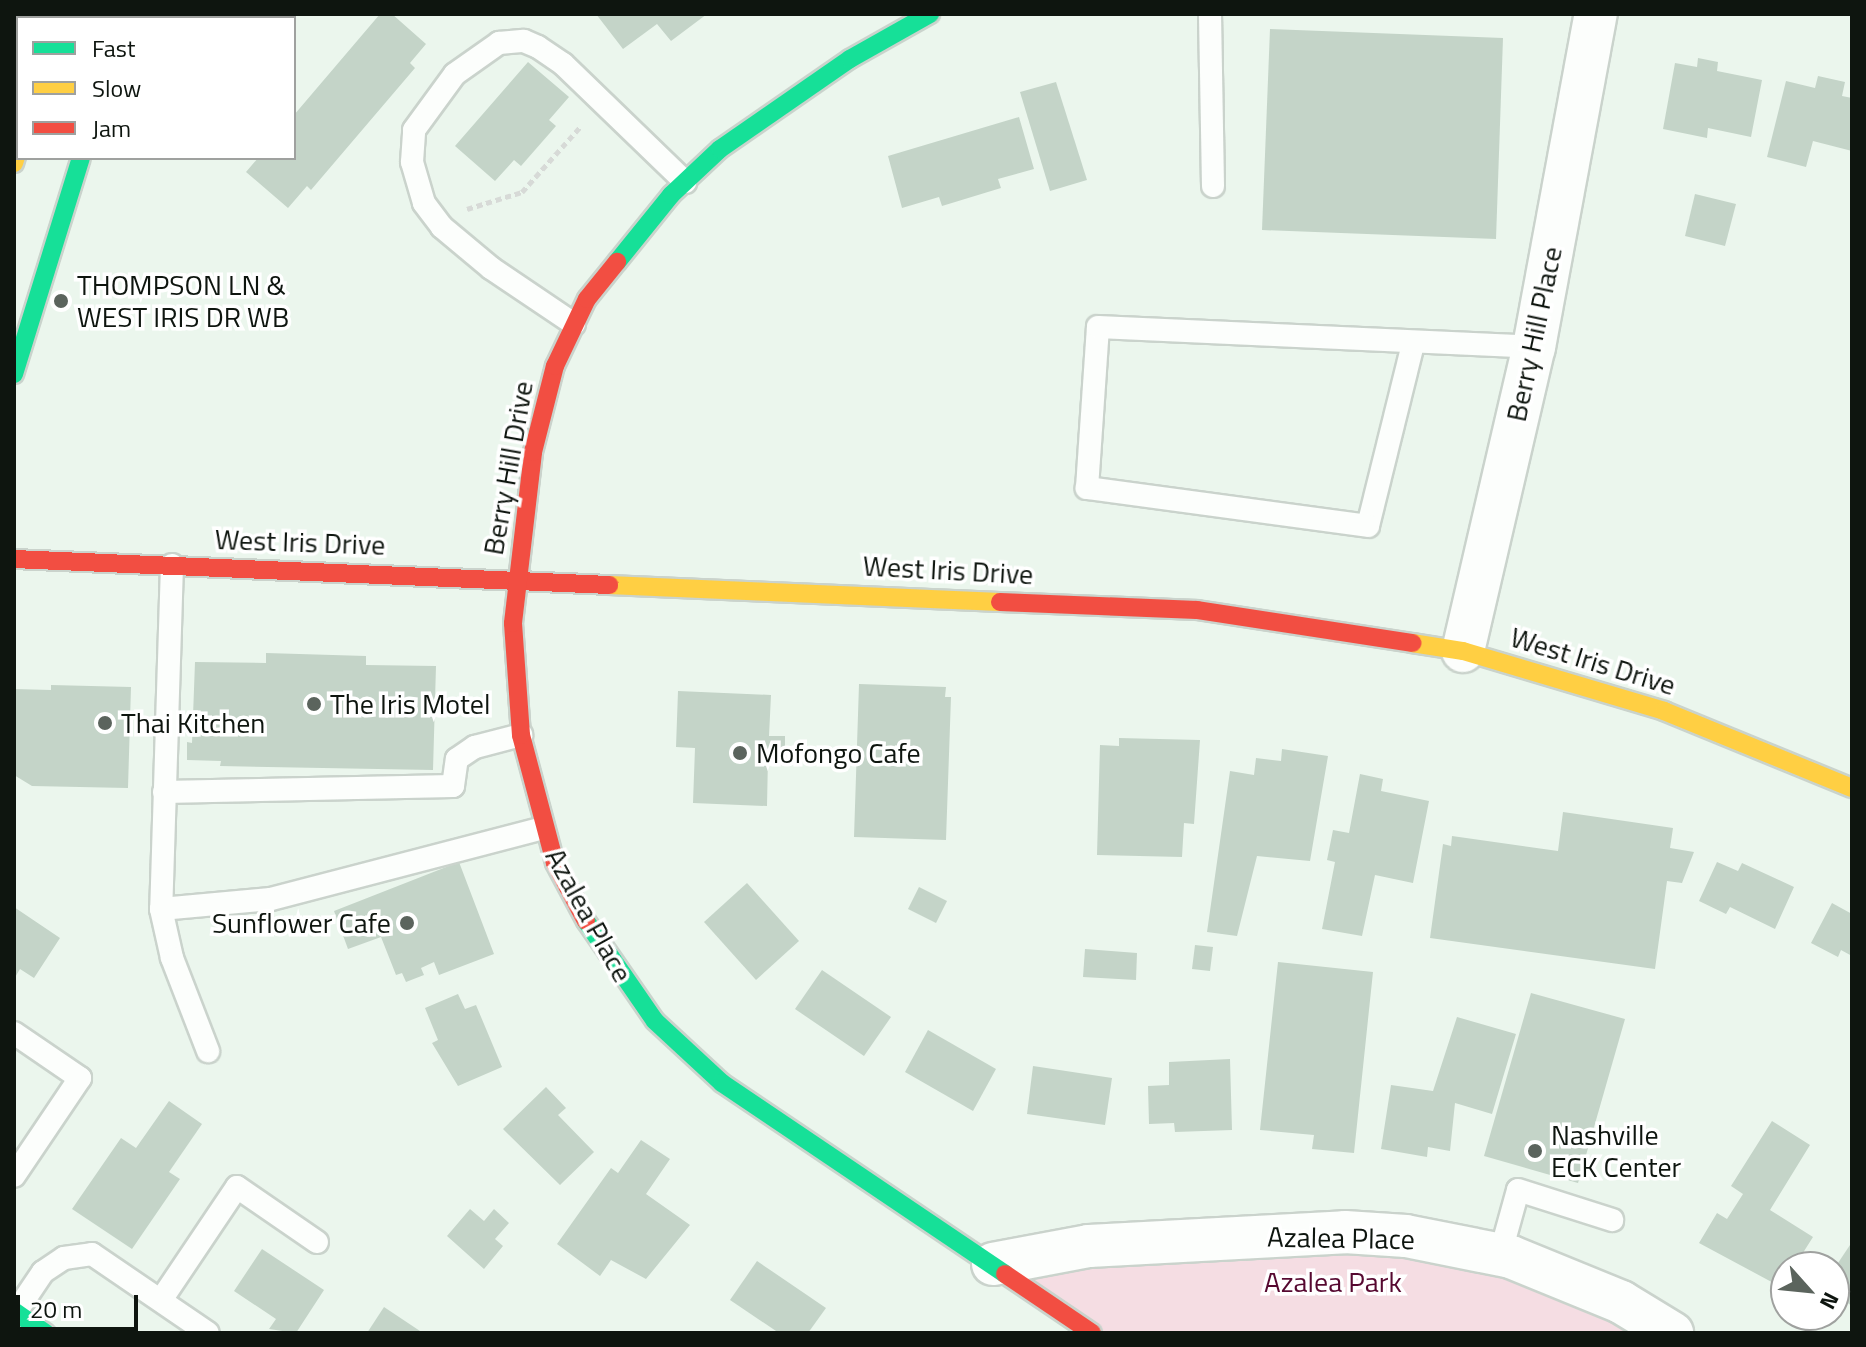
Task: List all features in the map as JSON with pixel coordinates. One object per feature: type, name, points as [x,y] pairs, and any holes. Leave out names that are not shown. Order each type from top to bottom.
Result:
[{"type":"street","name":"Berry Hill Drive","points":[[517,578],[541,412],[574,324],[609,267],[685,182],[754,121],[930,14]]},
{"type":"street","name":"Berry Hill Place","points":[[1463,651],[1534,347],[1596,14]]},
{"type":"street","points":[[14,374],[49,275],[80,160]]},
{"type":"street","name":"West Iris Drive","points":[[14,559],[517,578],[1197,610],[1463,651],[1664,711],[1852,788]]},
{"type":"street","name":"Azalea Place","points":[[517,578],[513,623],[521,735],[543,828],[555,863],[598,944],[655,1021],[694,1060],[823,1155],[993,1264],[1092,1333]]},
{"type":"street","name":"Azalea Place","points":[[993,1264],[1089,1246],[1345,1232],[1406,1236],[1500,1255],[1571,1279],[1672,1333]]},
{"type":"street","points":[[15,1312],[46,1333]]},
{"type":"lane","points":[[1210,14],[1213,186]]},
{"type":"lane","points":[[574,324],[491,268],[435,218],[414,175],[414,130],[455,74],[480,53],[499,43],[524,41],[563,64],[685,182]]},
{"type":"lane","points":[[1413,344],[1368,526],[1087,488],[1098,327],[1413,344],[1534,347]]},
{"type":"lane","points":[[172,565],[161,909],[172,958],[208,1051]]},
{"type":"lane","points":[[164,792],[453,786],[457,759],[475,747],[521,735]]},
{"type":"lane","points":[[161,909],[271,899],[543,828]]},
{"type":"lane","points":[[14,1033],[80,1078],[14,1176]]},
{"type":"lane","points":[[161,1300],[237,1187],[317,1242]]},
{"type":"lane","points":[[1500,1255],[1518,1190],[1612,1220]]},
{"type":"lane","points":[[15,1312],[43,1272],[64,1258],[92,1254],[208,1333]]},
{"type":"path","points":[[435,218],[522,192],[602,102]]},
{"type":"green space","name":"Azalea Park","points":[[1406,1236],[1672,1333],[1092,1333],[993,1264]]},
{"type":"building","points":[[380,14],[392,14],[426,44],[410,63],[415,68],[311,190],[307,186],[288,208],[246,172],[256,160],[296,160],[296,113]]},
{"type":"building","points":[[596,14],[707,14],[671,41],[657,24],[623,49]]},
{"type":"building","points":[[1270,29],[1503,38],[1496,239],[1262,230]]},
{"type":"building","points":[[1698,58],[1718,62],[1717,71],[1762,80],[1751,137],[1708,128],[1707,138],[1663,129],[1675,63],[1697,67]]},
{"type":"building","points":[[528,62],[569,97],[549,120],[556,126],[521,166],[514,160],[495,181],[455,146]]},
{"type":"building","points":[[1818,76],[1845,82],[1842,96],[1852,98],[1852,151],[1813,141],[1806,167],[1767,157],[1786,81],[1815,88]]},
{"type":"building","points":[[1056,82],[1087,180],[1050,191],[1020,92]]},
{"type":"building","points":[[1019,117],[1034,169],[998,179],[1001,188],[942,206],[939,197],[902,208],[888,156]]},
{"type":"building","points":[[1695,194],[1736,204],[1725,246],[1685,236]]},
{"type":"building","name":"The Iris Motel","points":[[266,653],[366,656],[366,665],[436,666],[433,770],[220,766],[221,761],[187,760],[187,742],[192,743],[195,662],[266,663]]},
{"type":"building","points":[[859,684],[946,687],[945,697],[951,697],[946,840],[854,837]]},
{"type":"building","points":[[51,685],[131,687],[128,788],[32,786],[14,775],[14,689],[51,690]]},
{"type":"building","name":"Mofongo Cafe","points":[[678,691],[771,695],[769,736],[785,736],[785,758],[768,758],[767,806],[693,803],[695,748],[676,747]]},
{"type":"building","points":[[1119,738],[1200,740],[1194,824],[1184,823],[1182,857],[1097,855],[1100,745],[1119,746]]},
{"type":"building","points":[[1282,749],[1328,756],[1310,861],[1257,856],[1237,936],[1207,932],[1230,771],[1254,775],[1256,758],[1281,761]]},
{"type":"building","points":[[1360,774],[1383,779],[1381,791],[1429,801],[1413,883],[1375,875],[1362,936],[1322,929],[1335,862],[1327,860],[1333,830],[1349,833]]},
{"type":"building","points":[[1563,812],[1673,828],[1670,848],[1694,852],[1682,883],[1667,881],[1655,969],[1430,938],[1443,844],[1451,846],[1452,836],[1558,851]]},
{"type":"building","points":[[459,862],[494,954],[439,975],[434,962],[421,968],[424,975],[406,982],[402,973],[396,975],[381,937],[348,949],[334,911]]},
{"type":"building","points":[[1717,862],[1738,871],[1742,863],[1794,887],[1775,929],[1730,907],[1726,914],[1699,901]]},
{"type":"building","points":[[747,883],[799,941],[756,980],[704,922]]},
{"type":"building","points":[[919,887],[947,901],[936,923],[908,909]]},
{"type":"building","points":[[1832,903],[1852,914],[1852,956],[1841,950],[1838,957],[1811,943]]},
{"type":"building","points":[[14,907],[60,938],[34,978],[20,969],[14,979]]},
{"type":"building","points":[[1195,945],[1213,947],[1210,971],[1192,969]]},
{"type":"building","points":[[1085,949],[1137,953],[1136,980],[1083,977]]},
{"type":"building","points":[[1278,962],[1373,972],[1354,1153],[1312,1149],[1314,1135],[1260,1130]]},
{"type":"building","points":[[822,970],[891,1017],[864,1056],[795,1009]]},
{"type":"building","points":[[1531,993],[1625,1019],[1578,1183],[1484,1156]]},
{"type":"building","points":[[458,994],[465,1009],[476,1005],[502,1067],[458,1086],[432,1043],[438,1040],[425,1008]]},
{"type":"building","points":[[1457,1017],[1516,1034],[1492,1114],[1455,1103],[1450,1151],[1428,1147],[1427,1157],[1381,1149],[1391,1085],[1433,1091]]},
{"type":"building","points":[[928,1030],[996,1069],[973,1111],[905,1072]]},
{"type":"building","points":[[1230,1059],[1232,1130],[1175,1132],[1174,1123],[1149,1124],[1148,1086],[1169,1085],[1169,1062]]},
{"type":"building","points":[[1033,1066],[1112,1078],[1105,1125],[1027,1114]]},
{"type":"building","points":[[546,1087],[566,1108],[558,1115],[594,1152],[560,1185],[503,1129]]},
{"type":"building","points":[[169,1101],[202,1124],[169,1172],[180,1179],[132,1249],[72,1209],[121,1138],[136,1148]]},
{"type":"building","points":[[1772,1121],[1810,1145],[1770,1210],[1813,1237],[1804,1251],[1770,1251],[1770,1281],[1699,1243],[1717,1213],[1727,1219],[1743,1194],[1731,1186]]},
{"type":"building","points":[[641,1140],[670,1159],[646,1194],[690,1225],[646,1279],[611,1260],[600,1276],[557,1244],[611,1168],[618,1173]]},
{"type":"building","points":[[470,1209],[484,1221],[494,1209],[509,1223],[495,1239],[503,1246],[484,1269],[447,1236]]},
{"type":"building","points":[[1852,1242],[1852,1306],[1850,1251],[1846,1251]]},
{"type":"building","points":[[262,1249],[324,1290],[296,1333],[269,1329],[276,1319],[234,1291]]},
{"type":"building","points":[[757,1261],[826,1308],[808,1333],[779,1333],[730,1300]]},
{"type":"building","points":[[384,1307],[423,1333],[367,1333]]},
{"type":"traffic: fast","points":[[617,262],[671,195],[720,149],[850,59],[930,14]]},
{"type":"traffic: fast","points":[[14,374],[80,160]]},
{"type":"traffic: fast","points":[[586,921],[655,1021],[722,1083],[1005,1274]]},
{"type":"traffic: fast","points":[[14,1311],[46,1333]]},
{"type":"traffic: slow","points":[[14,163],[16,156]]},
{"type":"traffic: slow","points":[[609,585],[1000,602]]},
{"type":"traffic: slow","points":[[1412,643],[1463,651],[1664,711],[1852,788]]},
{"type":"traffic: jam","points":[[586,921],[555,863],[521,735],[513,623],[533,452],[555,366],[587,299],[617,262]]},
{"type":"traffic: jam","points":[[14,559],[609,585]]},
{"type":"traffic: jam","points":[[1000,602],[1197,610],[1412,643]]},
{"type":"traffic: jam","points":[[1005,1274],[1092,1333]]},
{"type":"place","name":"THOMPSON LN & WEST IRIS DR WB","points":[[61,301]]},
{"type":"place","name":"The Iris Motel","points":[[314,704]]},
{"type":"place","name":"Thai Kitchen","points":[[105,723]]},
{"type":"place","name":"Mofongo Cafe","points":[[740,753]]},
{"type":"place","name":"Sunflower Cafe","points":[[407,923]]},
{"type":"place","name":"Nashville ECK Center","points":[[1535,1151]]}]
